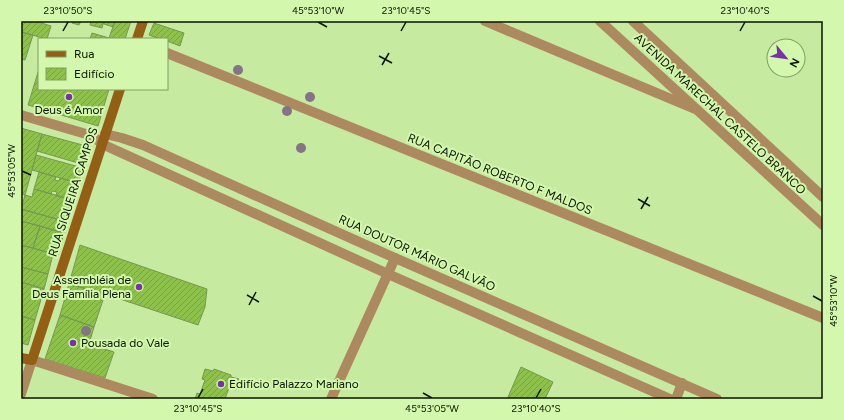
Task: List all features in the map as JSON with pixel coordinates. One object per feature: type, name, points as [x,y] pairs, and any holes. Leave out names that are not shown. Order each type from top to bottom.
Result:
[{"type":"main road","points":[[137,38],[143,21]]},
{"type":"main road","name":"RUA SIQUEIRA CAMPOS","points":[[32,360],[120,90]]},
{"type":"main road","points":[[21,358],[32,360]]},
{"type":"street","points":[[485,21],[697,110]]},
{"type":"street","name":"AVENIDA MARECHAL CASTELO BRANCO","points":[[600,21],[823,226]]},
{"type":"street","name":"AVENIDA MARECHAL CASTELO BRANCO","points":[[633,21],[823,197]]},
{"type":"street","name":"RUA CAPITÃO ROBERTO F MALDOS","points":[[168,53],[823,318]]},
{"type":"street","points":[[21,115],[93,136],[102,144],[388,274],[670,399]]},
{"type":"street","points":[[93,136],[105,134]]},
{"type":"street","name":"RUA DOUTOR MÁRIO GALVÃO","points":[[105,134],[143,145],[395,258],[717,399]]},
{"type":"street","points":[[331,399],[395,258]]},
{"type":"street","points":[[32,360],[153,399]]},
{"type":"street","name":"RUA SIQUEIRA CAMPOS","points":[[21,394],[32,360]]},
{"type":"street","points":[[676,399],[682,383]]},
{"type":"building","points":[[21,21],[35,21],[51,26],[47,38],[21,32]]},
{"type":"building","points":[[73,21],[81,21],[79,25],[72,23]]},
{"type":"building","points":[[91,21],[104,21],[102,28],[90,25]]},
{"type":"building","points":[[104,21],[115,21],[113,27],[104,24]]},
{"type":"building","points":[[115,21],[131,21],[125,38],[109,38]]},
{"type":"building","points":[[154,23],[184,33],[180,46],[168,41],[168,38],[157,38],[149,35]]},
{"type":"building","points":[[21,32],[33,35],[25,60],[21,59]]},
{"type":"building","points":[[92,33],[109,38],[90,38]]},
{"type":"building","name":"Deus é Amor","points":[[38,72],[38,90],[109,90],[98,126],[28,105]]},
{"type":"building","points":[[21,128],[42,134],[25,195],[21,194]]},
{"type":"building","points":[[42,134],[90,147],[85,165],[37,151]]},
{"type":"building","points":[[36,155],[83,168],[78,183],[32,170]]},
{"type":"building","points":[[39,172],[56,177],[55,180],[59,181],[60,178],[78,183],[74,200],[56,196],[57,192],[52,191],[51,194],[34,189]]},
{"type":"building","points":[[34,189],[74,200],[67,222],[21,209],[25,195],[32,197]]},
{"type":"building","points":[[21,209],[67,222],[64,233],[21,221]]},
{"type":"building","points":[[21,221],[40,226],[33,248],[21,245]]},
{"type":"building","points":[[40,226],[64,233],[58,255],[33,248]]},
{"type":"building","points":[[21,245],[53,254],[48,274],[21,267]]},
{"type":"building","name":"Assembléia de Deus Família Plena","points":[[80,245],[207,289],[205,307],[198,325],[105,294],[69,284]]},
{"type":"building","points":[[21,267],[48,274],[44,289],[21,282]]},
{"type":"building","points":[[21,282],[44,289],[35,320],[21,316]]},
{"type":"building","points":[[69,284],[105,294],[94,327],[60,315]]},
{"type":"building","name":"Pousada do Vale","points":[[60,315],[94,327],[89,344],[114,352],[105,378],[45,359]]},
{"type":"building","points":[[21,316],[35,320],[28,345],[21,343]]},
{"type":"building","points":[[521,367],[553,382],[545,399],[512,399],[508,397]]},
{"type":"building","name":"Edifício Palazzo Mariano","points":[[205,369],[213,371],[214,369],[239,379],[236,390],[229,388],[225,399],[195,399],[197,393],[200,394],[205,380],[202,379]]},
{"type":"place","name":"Deus é Amor","points":[[69,97]]},
{"type":"place","name":"Assembléia de Deus Família Plena","points":[[139,287]]},
{"type":"place","name":"Pousada do Vale","points":[[73,343]]},
{"type":"place","name":"Edifício Palazzo Mariano","points":[[221,384]]}]
